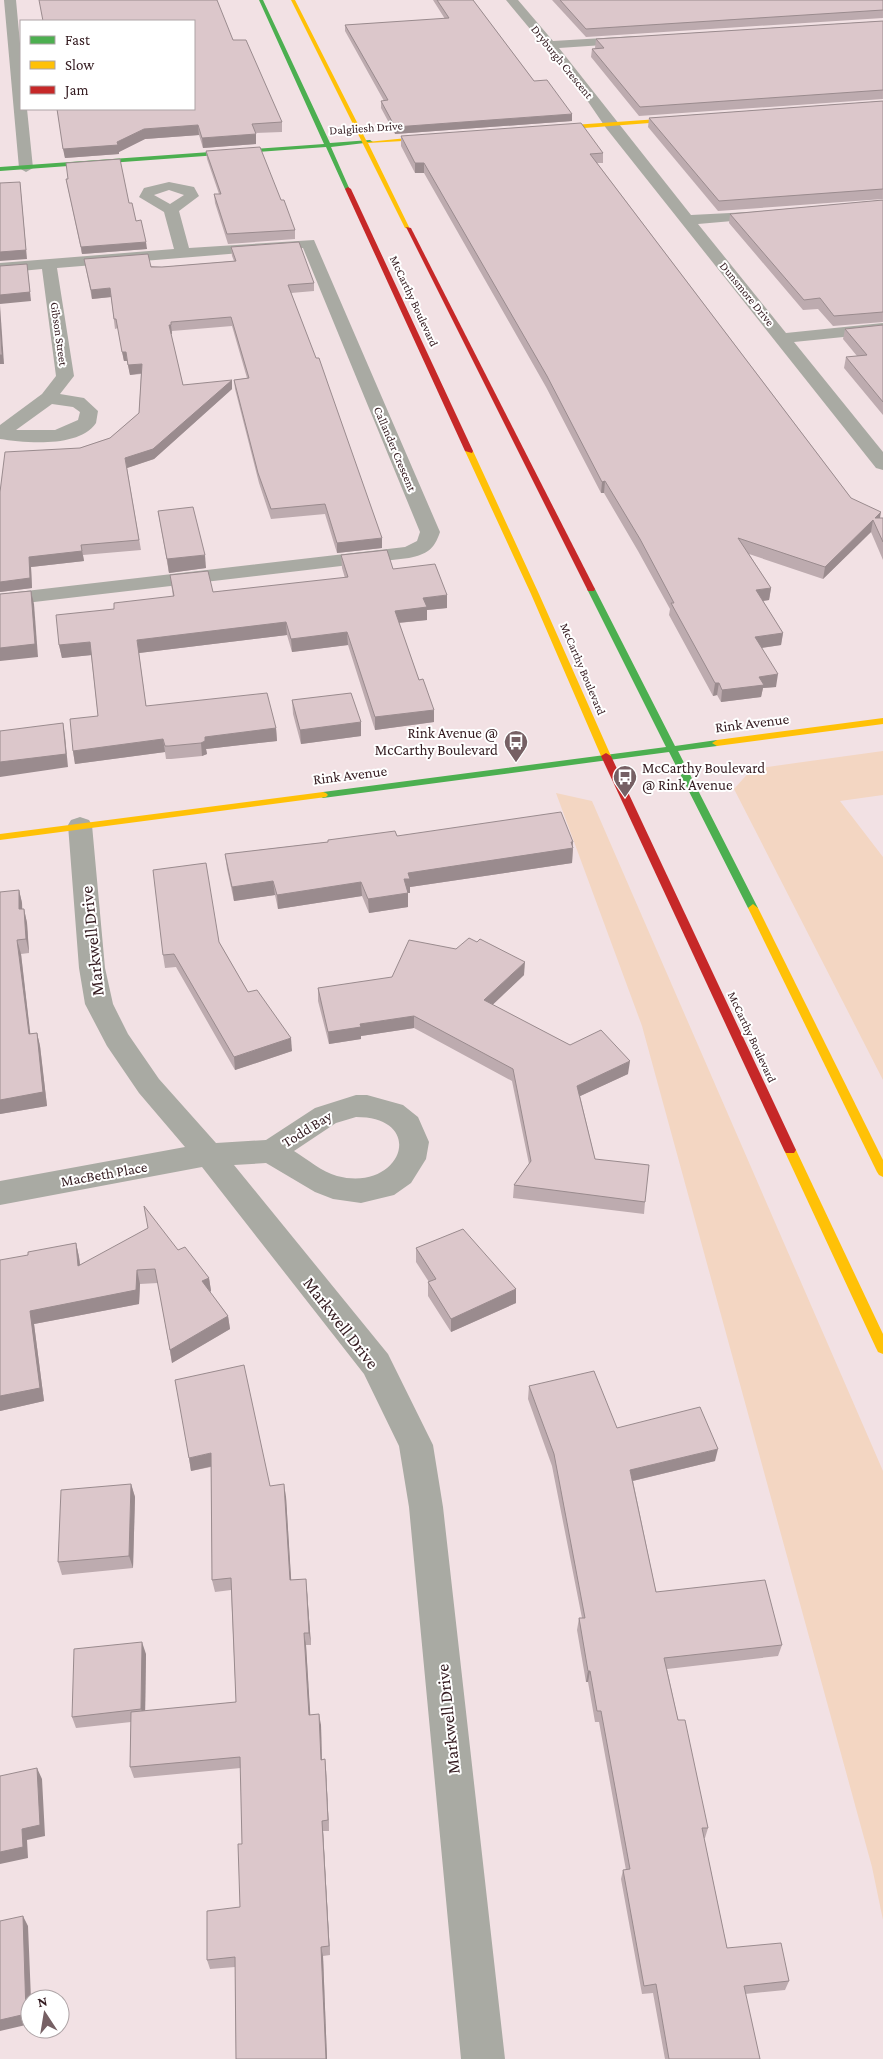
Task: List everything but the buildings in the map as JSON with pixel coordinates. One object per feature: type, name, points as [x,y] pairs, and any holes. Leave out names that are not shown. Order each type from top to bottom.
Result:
[{"type":"main road","name":"McCarthy Boulevard","points":[[261,0],[326,145],[536,594],[606,758],[883,1348]]},
{"type":"main road","name":"McCarthy Boulevard","points":[[293,0],[670,749],[780,962],[883,1172]]},
{"type":"main road","points":[[532,130],[698,118]]},
{"type":"main road","name":"Dalgliesh Drive","points":[[0,170],[454,136]]},
{"type":"main road","name":"Rink Avenue","points":[[0,837],[883,721]]},
{"type":"street","points":[[10,0],[6,19],[26,168]]},
{"type":"street","name":"Dryburgh Crescent","points":[[512,0],[550,45],[611,124]]},
{"type":"street","points":[[550,45],[648,38]]},
{"type":"street","name":"Dunsmore Drive","points":[[611,124],[883,464]]},
{"type":"street","points":[[171,210],[183,253]]},
{"type":"street","points":[[687,220],[785,212]]},
{"type":"street","name":"Callander Crescent","points":[[0,268],[309,243],[430,532],[426,544],[409,552],[0,600]]},
{"type":"street","name":"Gibson Street","points":[[0,434],[48,398],[65,376],[49,264]]},
{"type":"street","points":[[782,338],[883,328]]},
{"type":"street","points":[[0,434],[40,439],[70,433],[87,423],[89,411],[78,402],[48,398]]},
{"type":"street","name":"Markwell Drive","points":[[80,825],[92,968],[98,1004],[117,1039],[149,1086],[209,1155],[376,1364],[416,1445],[426,1507],[483,2059]]},
{"type":"street","name":"Todd Bay","points":[[209,1155],[271,1151]]},
{"type":"street","name":"MacBeth Place","points":[[0,1193],[209,1155]]},
{"type":"shaded area","points":[[883,751],[883,795],[840,801],[883,857],[883,1080],[734,789],[752,769]]},
{"type":"shaded area","points":[[556,793],[592,801],[883,1471],[883,1920],[872,1867],[642,1026]]},
{"type":"traffic: fast","points":[[261,0],[348,189]]},
{"type":"traffic: fast","points":[[0,169],[370,142]]},
{"type":"traffic: fast","points":[[591,589],[753,908]]},
{"type":"traffic: fast","points":[[323,795],[717,743]]},
{"type":"traffic: slow","points":[[293,0],[408,228]]},
{"type":"traffic: slow","points":[[545,129],[687,119]]},
{"type":"traffic: slow","points":[[370,142],[438,137]]},
{"type":"traffic: slow","points":[[469,451],[535,594],[606,756]]},
{"type":"traffic: slow","points":[[717,743],[883,721]]},
{"type":"traffic: slow","points":[[0,837],[323,795]]},
{"type":"traffic: slow","points":[[753,908],[883,1172]]},
{"type":"traffic: slow","points":[[790,1150],[883,1348]]},
{"type":"traffic: jam","points":[[348,189],[469,451]]},
{"type":"traffic: jam","points":[[408,228],[591,589]]},
{"type":"traffic: jam","points":[[606,756],[790,1150]]},
{"type":"place","name":"Rink Avenue @ McCarthy Boulevard","points":[[516,763]]},
{"type":"place","name":"McCarthy Boulevard @ Rink Avenue","points":[[625,798]]}]
